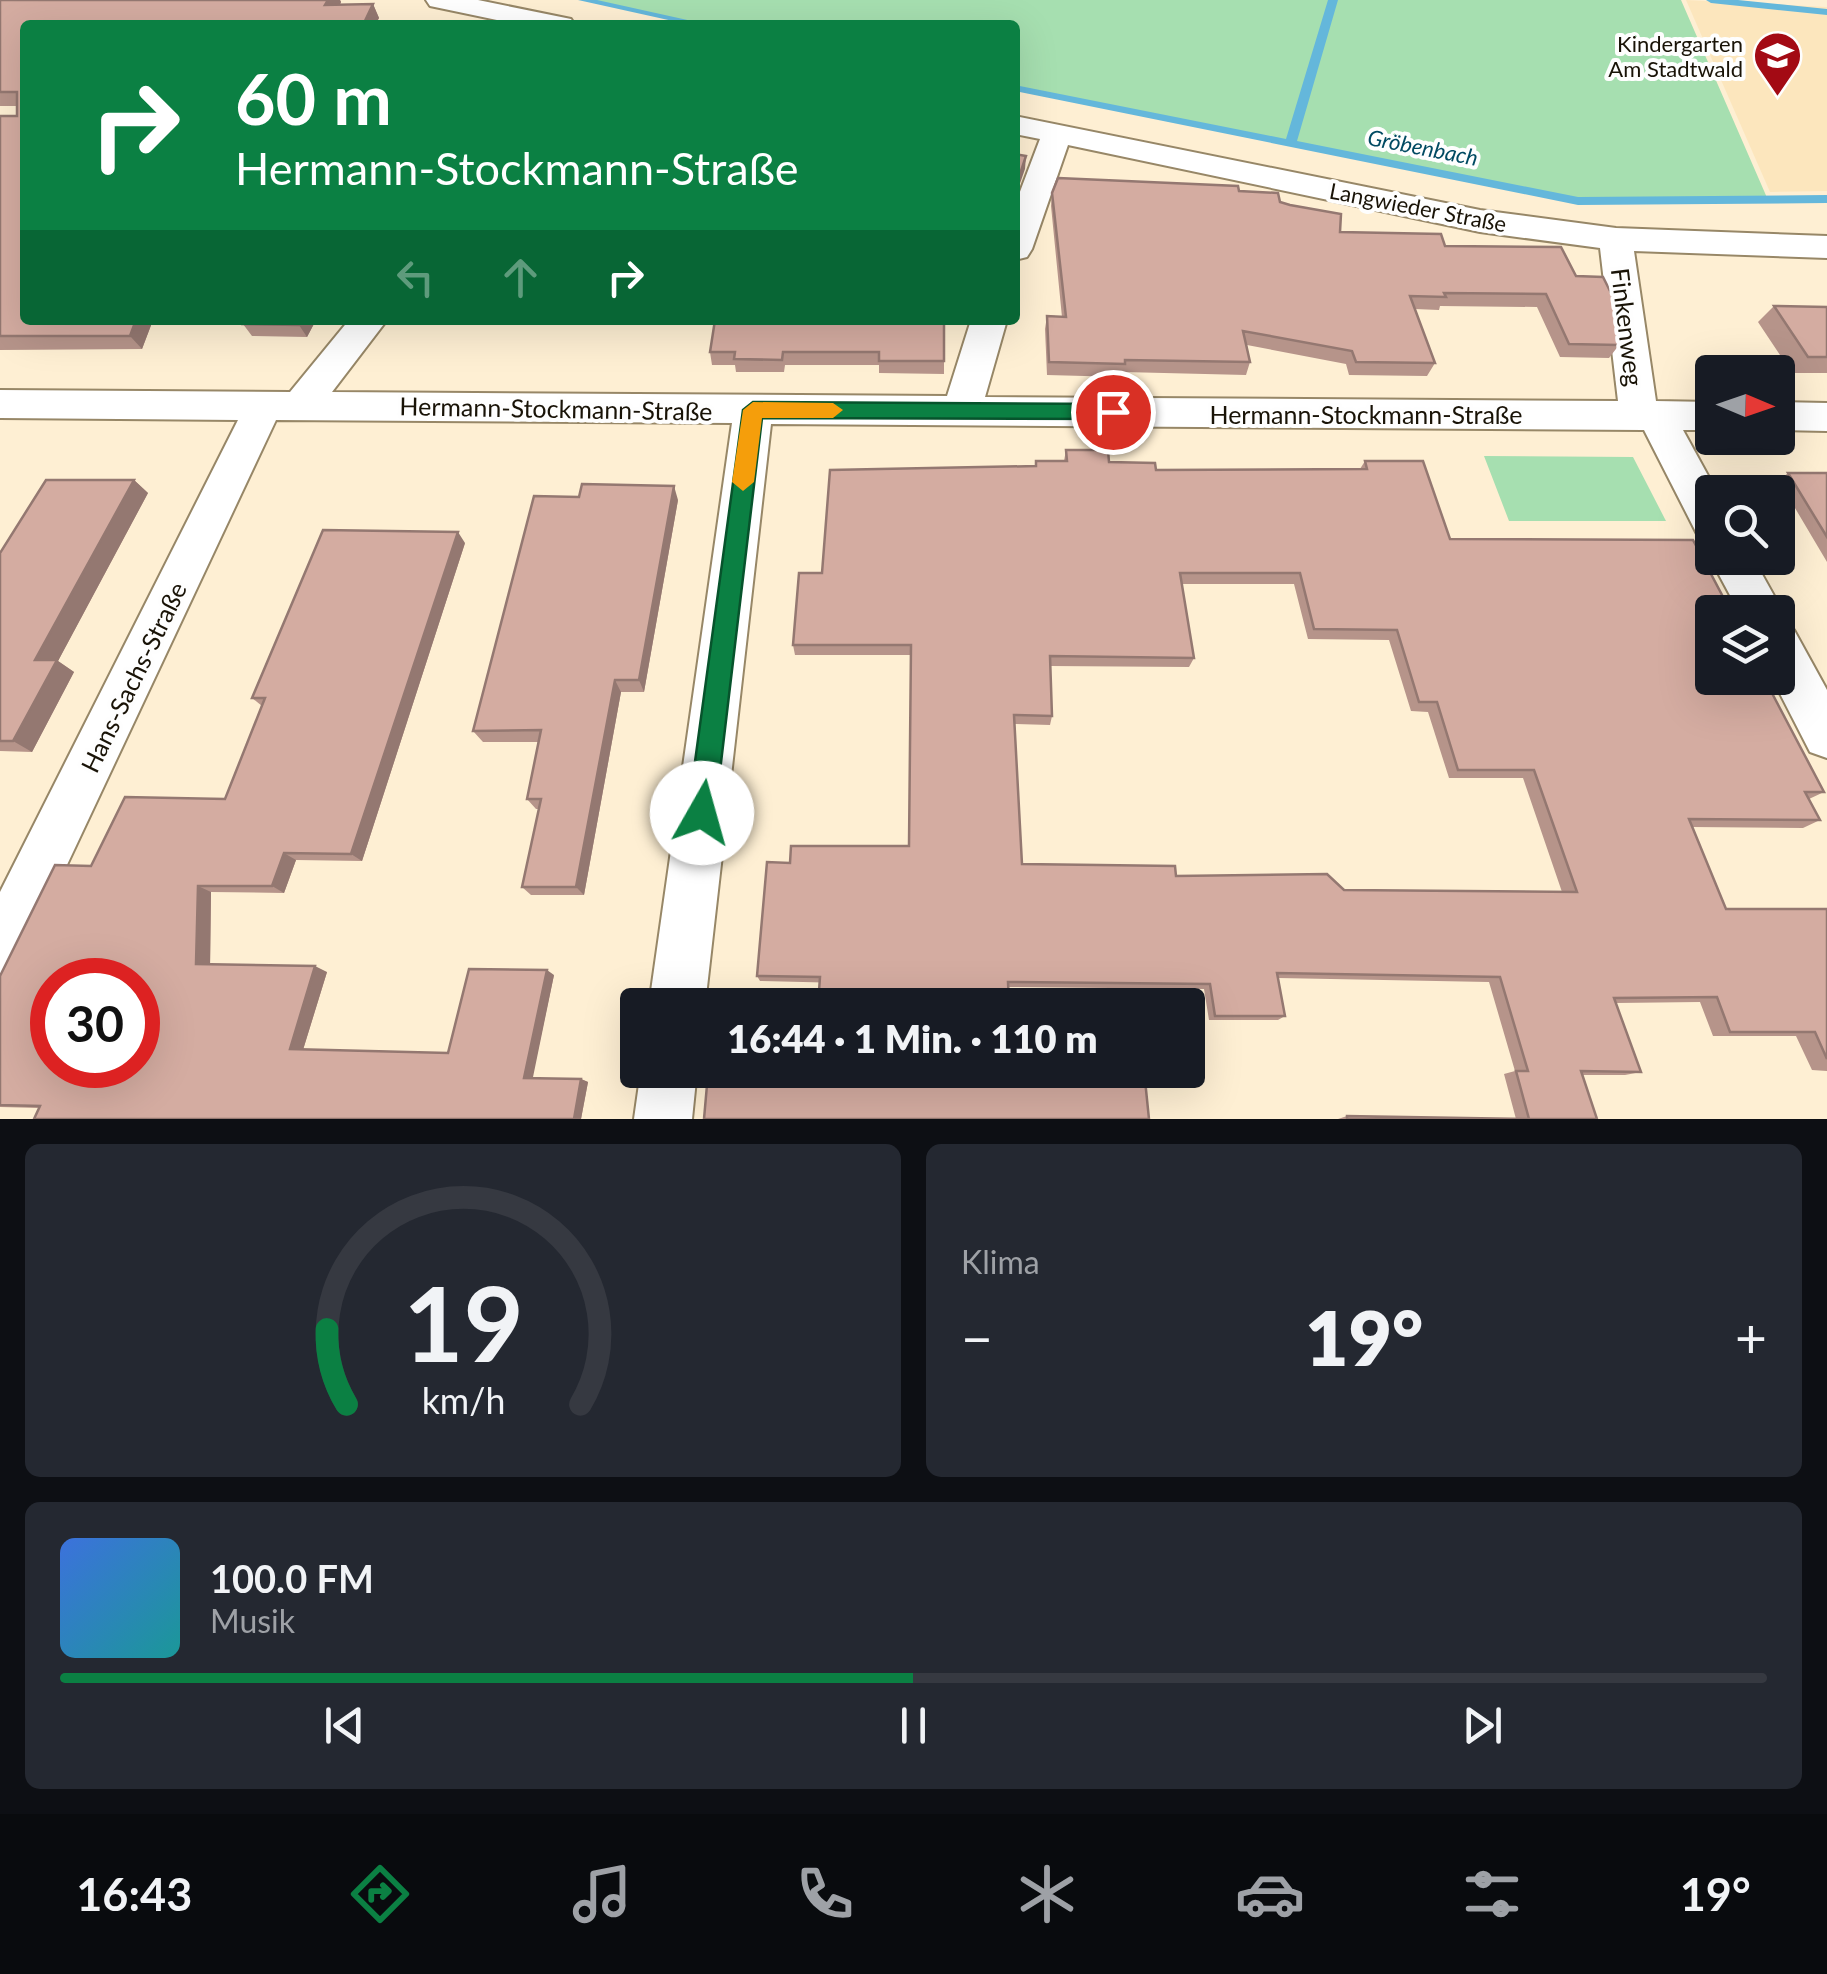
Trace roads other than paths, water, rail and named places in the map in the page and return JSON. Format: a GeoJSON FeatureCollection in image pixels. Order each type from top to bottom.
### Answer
{"type":"FeatureCollection","features":[{"type":"Feature","properties":{"kind":"street"},"geometry":{"type":"LineString","coordinates":[[440,0],[538,20]]}},
{"type":"Feature","properties":{"kind":"street","name":"Langwieder Straße"},"geometry":{"type":"LineString","coordinates":[[1020,126],[1480,222],[1616,239],[1827,247]]}},
{"type":"Feature","properties":{"kind":"street"},"geometry":{"type":"LineString","coordinates":[[1020,235],[1057,134]]}},
{"type":"Feature","properties":{"kind":"street","name":"Finkenweg"},"geometry":{"type":"LineString","coordinates":[[1616,239],[1647,415]]}},
{"type":"Feature","properties":{"kind":"street","name":"Hans-Sachs-Straße"},"geometry":{"type":"LineString","coordinates":[[0,948],[282,405],[364,325]]}},
{"type":"Feature","properties":{"kind":"street"},"geometry":{"type":"LineString","coordinates":[[962,410],[988,325]]}},
{"type":"Feature","properties":{"kind":"street","name":"Hermann-Stockmann-Straße"},"geometry":{"type":"LineString","coordinates":[[0,404],[1695,416]]}},
{"type":"Feature","properties":{"kind":"street"},"geometry":{"type":"LineString","coordinates":[[679,988],[753,410]]}},
{"type":"Feature","properties":{"kind":"street"},"geometry":{"type":"LineString","coordinates":[[1647,415],[1695,494]]}},
{"type":"Feature","properties":{"kind":"street"},"geometry":{"type":"LineString","coordinates":[[1795,416],[1827,416]]}},
{"type":"Feature","properties":{"kind":"street"},"geometry":{"type":"LineString","coordinates":[[1795,676],[1827,736]]}},
{"type":"Feature","properties":{"kind":"street"},"geometry":{"type":"LineString","coordinates":[[662,1119],[666,1088]]}},
{"type":"Feature","properties":{"kind":"waterway","name":"Gröbenbach"},"geometry":{"type":"LineString","coordinates":[[583,0],[681,20]]}},
{"type":"Feature","properties":{"kind":"waterway"},"geometry":{"type":"LineString","coordinates":[[1291,143],[1333,0]]}},
{"type":"Feature","properties":{"kind":"waterway"},"geometry":{"type":"LineString","coordinates":[[1711,0],[1827,12]]}},
{"type":"Feature","properties":{"kind":"waterway","name":"Gröbenbach"},"geometry":{"type":"LineString","coordinates":[[1020,89],[1291,143]]}},
{"type":"Feature","properties":{"kind":"waterway","name":"Gröbenbach"},"geometry":{"type":"LineString","coordinates":[[1291,143],[1578,201],[1827,199]]}},
{"type":"Feature","properties":{"kind":"place","name":"Kindergarten Am Stadtwald"},"geometry":{"type":"Point","coordinates":[1778,98]}}]}
